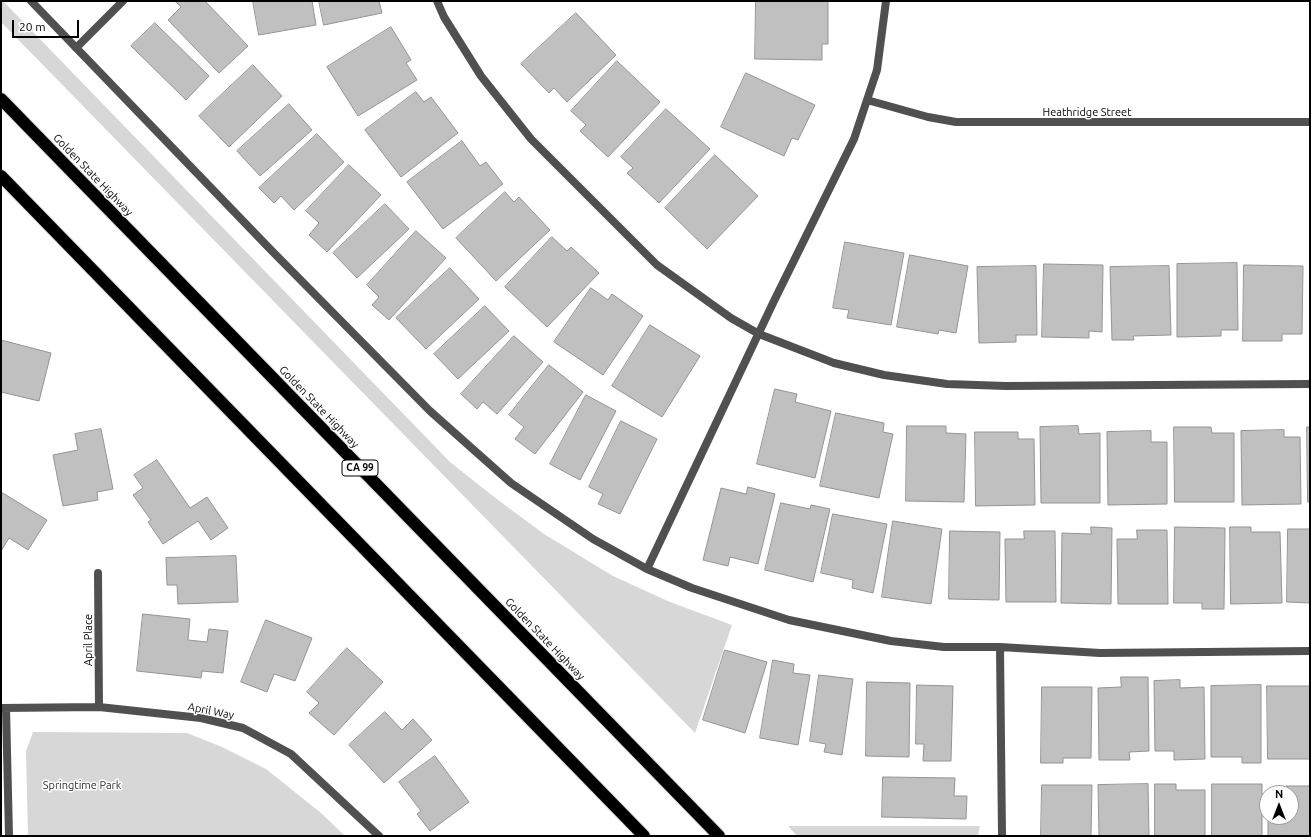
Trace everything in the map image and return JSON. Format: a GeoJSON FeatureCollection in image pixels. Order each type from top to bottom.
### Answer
{"type":"FeatureCollection","features":[{"type":"Feature","properties":{"kind":"highway","name":"Golden State Highway"},"geometry":{"type":"LineString","coordinates":[[1,99],[720,836]]}},
{"type":"Feature","properties":{"kind":"highway"},"geometry":{"type":"LineString","coordinates":[[1,176],[644,836]]}},
{"type":"Feature","properties":{"kind":"street"},"geometry":{"type":"LineString","coordinates":[[31,1],[430,411],[511,483],[593,539],[647,568],[692,588],[789,620],[838,632],[891,641],[944,647],[1100,653],[1310,651]]}},
{"type":"Feature","properties":{"kind":"street"},"geometry":{"type":"LineString","coordinates":[[76,48],[123,1]]}},
{"type":"Feature","properties":{"kind":"street"},"geometry":{"type":"LineString","coordinates":[[437,1],[444,17],[481,76],[530,139],[657,265],[731,318],[759,334],[834,363],[884,375],[947,384],[1006,386],[1310,384]]}},
{"type":"Feature","properties":{"kind":"street"},"geometry":{"type":"LineString","coordinates":[[647,568],[854,139],[877,70],[886,1]]}},
{"type":"Feature","properties":{"kind":"street","name":"Heathridge Street"},"geometry":{"type":"LineString","coordinates":[[867,100],[928,117],[956,122],[1310,122]]}},
{"type":"Feature","properties":{"kind":"street","name":"April Place"},"geometry":{"type":"LineString","coordinates":[[98,573],[99,707]]}},
{"type":"Feature","properties":{"kind":"street"},"geometry":{"type":"LineString","coordinates":[[1000,648],[1002,836]]}},
{"type":"Feature","properties":{"kind":"street","name":"April Way"},"geometry":{"type":"LineString","coordinates":[[3,708],[99,707],[201,718],[243,728],[291,754],[379,836]]}},
{"type":"Feature","properties":{"kind":"street"},"geometry":{"type":"LineString","coordinates":[[3,708],[9,836]]}},
{"type":"Feature","properties":{"kind":"green space"},"geometry":{"type":"Polygon","coordinates":[[[1,1],[3,1],[450,462],[544,534],[613,576],[670,602],[732,625],[695,733],[1,22],[1,1]]]}},
{"type":"Feature","properties":{"kind":"green space","name":"Springtime Park"},"geometry":{"type":"Polygon","coordinates":[[[33,732],[187,733],[222,747],[266,769],[321,813],[345,836],[28,836],[26,751],[33,732]]]}},
{"type":"Feature","properties":{"kind":"green space"},"geometry":{"type":"Polygon","coordinates":[[[788,826],[980,826],[978,836],[797,836],[788,826]]]}},
{"type":"Feature","properties":{"kind":"building"},"geometry":{"type":"Polygon","coordinates":[[[175,1],[205,1],[248,46],[219,73],[168,20],[181,7],[175,1]]]}},
{"type":"Feature","properties":{"kind":"building"},"geometry":{"type":"Polygon","coordinates":[[[253,1],[312,1],[316,25],[259,35],[253,1]]]}},
{"type":"Feature","properties":{"kind":"building"},"geometry":{"type":"Polygon","coordinates":[[[319,1],[379,1],[382,13],[324,25],[319,1]]]}},
{"type":"Feature","properties":{"kind":"building"},"geometry":{"type":"Polygon","coordinates":[[[756,1],[828,1],[828,44],[822,44],[822,60],[755,59],[756,1]]]}},
{"type":"Feature","properties":{"kind":"building"},"geometry":{"type":"Polygon","coordinates":[[[576,13],[616,55],[567,102],[554,88],[549,93],[521,64],[576,13]]]}},
{"type":"Feature","properties":{"kind":"building"},"geometry":{"type":"Polygon","coordinates":[[[155,23],[209,76],[186,100],[131,46],[155,23]]]}},
{"type":"Feature","properties":{"kind":"building"},"geometry":{"type":"Polygon","coordinates":[[[391,27],[411,60],[406,63],[417,80],[358,116],[327,67],[391,27]]]}},
{"type":"Feature","properties":{"kind":"building"},"geometry":{"type":"Polygon","coordinates":[[[617,61],[660,102],[608,157],[580,131],[586,125],[571,111],[617,61]]]}},
{"type":"Feature","properties":{"kind":"building"},"geometry":{"type":"Polygon","coordinates":[[[253,65],[282,96],[229,147],[199,116],[253,65]]]}},
{"type":"Feature","properties":{"kind":"building"},"geometry":{"type":"Polygon","coordinates":[[[746,73],[815,105],[798,140],[792,138],[784,156],[721,127],[746,73]]]}},
{"type":"Feature","properties":{"kind":"building"},"geometry":{"type":"Polygon","coordinates":[[[416,92],[424,102],[431,97],[458,133],[401,177],[365,130],[416,92]]]}},
{"type":"Feature","properties":{"kind":"building"},"geometry":{"type":"Polygon","coordinates":[[[289,104],[312,130],[260,176],[237,151],[289,104]]]}},
{"type":"Feature","properties":{"kind":"building"},"geometry":{"type":"Polygon","coordinates":[[[666,109],[710,149],[659,203],[627,173],[633,168],[621,157],[666,109]]]}},
{"type":"Feature","properties":{"kind":"building"},"geometry":{"type":"Polygon","coordinates":[[[317,134],[344,162],[294,210],[281,196],[274,203],[259,188],[317,134]]]}},
{"type":"Feature","properties":{"kind":"building"},"geometry":{"type":"Polygon","coordinates":[[[462,141],[480,166],[486,162],[503,184],[443,229],[407,182],[462,141]]]}},
{"type":"Feature","properties":{"kind":"building"},"geometry":{"type":"Polygon","coordinates":[[[715,155],[758,196],[707,249],[665,208],[715,155]]]}},
{"type":"Feature","properties":{"kind":"building"},"geometry":{"type":"Polygon","coordinates":[[[349,165],[381,195],[327,252],[309,235],[319,223],[306,211],[349,165]]]}},
{"type":"Feature","properties":{"kind":"building"},"geometry":{"type":"Polygon","coordinates":[[[505,192],[514,202],[519,197],[550,230],[496,281],[456,238],[505,192]]]}},
{"type":"Feature","properties":{"kind":"building"},"geometry":{"type":"Polygon","coordinates":[[[385,204],[409,229],[357,278],[333,253],[385,204]]]}},
{"type":"Feature","properties":{"kind":"building"},"geometry":{"type":"Polygon","coordinates":[[[416,231],[446,258],[389,320],[372,305],[379,297],[367,285],[416,231]]]}},
{"type":"Feature","properties":{"kind":"building"},"geometry":{"type":"Polygon","coordinates":[[[552,237],[567,251],[571,247],[599,273],[547,327],[505,287],[552,237]]]}},
{"type":"Feature","properties":{"kind":"building"},"geometry":{"type":"Polygon","coordinates":[[[845,242],[904,253],[891,325],[847,318],[849,310],[833,308],[845,242]]]}},
{"type":"Feature","properties":{"kind":"building"},"geometry":{"type":"Polygon","coordinates":[[[910,255],[968,266],[956,333],[939,330],[938,334],[897,327],[910,255]]]}},
{"type":"Feature","properties":{"kind":"building"},"geometry":{"type":"Polygon","coordinates":[[[1237,263],[1238,330],[1221,330],[1221,336],[1177,337],[1177,264],[1237,263]]]}},
{"type":"Feature","properties":{"kind":"building"},"geometry":{"type":"Polygon","coordinates":[[[1044,264],[1103,265],[1102,332],[1089,331],[1089,338],[1042,337],[1044,264]]]}},
{"type":"Feature","properties":{"kind":"building"},"geometry":{"type":"Polygon","coordinates":[[[1244,265],[1303,266],[1302,334],[1282,334],[1282,341],[1243,341],[1244,265]]]}},
{"type":"Feature","properties":{"kind":"building"},"geometry":{"type":"Polygon","coordinates":[[[1036,266],[1037,335],[1016,335],[1016,342],[979,343],[977,267],[1036,266]]]}},
{"type":"Feature","properties":{"kind":"building"},"geometry":{"type":"Polygon","coordinates":[[[1169,266],[1171,335],[1133,336],[1134,340],[1112,340],[1110,267],[1169,266]]]}},
{"type":"Feature","properties":{"kind":"building"},"geometry":{"type":"Polygon","coordinates":[[[450,268],[479,299],[426,349],[396,318],[450,268]]]}},
{"type":"Feature","properties":{"kind":"building"},"geometry":{"type":"Polygon","coordinates":[[[591,288],[608,300],[612,294],[643,316],[603,375],[554,342],[591,288]]]}},
{"type":"Feature","properties":{"kind":"building"},"geometry":{"type":"Polygon","coordinates":[[[485,306],[509,331],[458,379],[434,354],[485,306]]]}},
{"type":"Feature","properties":{"kind":"building"},"geometry":{"type":"Polygon","coordinates":[[[650,325],[700,356],[662,417],[612,386],[650,325]]]}},
{"type":"Feature","properties":{"kind":"building"},"geometry":{"type":"Polygon","coordinates":[[[514,336],[543,362],[497,414],[483,402],[477,409],[461,394],[514,336]]]}},
{"type":"Feature","properties":{"kind":"building"},"geometry":{"type":"Polygon","coordinates":[[[1,340],[51,353],[39,401],[1,392],[1,340]]]}},
{"type":"Feature","properties":{"kind":"building"},"geometry":{"type":"Polygon","coordinates":[[[549,365],[583,392],[535,454],[515,439],[524,427],[509,415],[549,365]]]}},
{"type":"Feature","properties":{"kind":"building"},"geometry":{"type":"Polygon","coordinates":[[[775,389],[797,394],[795,402],[831,411],[815,478],[757,464],[775,389]]]}},
{"type":"Feature","properties":{"kind":"building"},"geometry":{"type":"Polygon","coordinates":[[[586,395],[616,411],[580,480],[550,464],[586,395]]]}},
{"type":"Feature","properties":{"kind":"building"},"geometry":{"type":"Polygon","coordinates":[[[836,413],[884,423],[883,432],[893,434],[879,498],[820,486],[836,413]]]}},
{"type":"Feature","properties":{"kind":"building"},"geometry":{"type":"Polygon","coordinates":[[[621,421],[657,439],[620,514],[598,504],[603,494],[589,487],[621,421]]]}},
{"type":"Feature","properties":{"kind":"building"},"geometry":{"type":"Polygon","coordinates":[[[907,426],[946,426],[946,433],[966,434],[964,502],[906,501],[907,426]]]}},
{"type":"Feature","properties":{"kind":"building"},"geometry":{"type":"Polygon","coordinates":[[[1078,426],[1079,434],[1100,433],[1100,503],[1041,503],[1040,427],[1078,426]]]}},
{"type":"Feature","properties":{"kind":"building"},"geometry":{"type":"Polygon","coordinates":[[[1174,427],[1211,427],[1212,433],[1234,433],[1234,502],[1175,502],[1174,427]]]}},
{"type":"Feature","properties":{"kind":"building"},"geometry":{"type":"Polygon","coordinates":[[[1307,427],[1310,427],[1310,502],[1308,502],[1307,427]]]}},
{"type":"Feature","properties":{"kind":"building"},"geometry":{"type":"Polygon","coordinates":[[[101,429],[113,489],[97,492],[98,500],[63,506],[53,455],[78,450],[75,434],[101,429]]]}},
{"type":"Feature","properties":{"kind":"building"},"geometry":{"type":"Polygon","coordinates":[[[1284,430],[1284,437],[1300,437],[1301,504],[1242,505],[1241,431],[1284,430]]]}},
{"type":"Feature","properties":{"kind":"building"},"geometry":{"type":"Polygon","coordinates":[[[1151,431],[1151,442],[1167,442],[1167,504],[1108,505],[1107,432],[1151,431]]]}},
{"type":"Feature","properties":{"kind":"building"},"geometry":{"type":"Polygon","coordinates":[[[975,432],[1018,432],[1018,439],[1034,439],[1035,505],[976,506],[975,432]]]}},
{"type":"Feature","properties":{"kind":"building"},"geometry":{"type":"Polygon","coordinates":[[[157,460],[190,508],[207,497],[228,528],[211,540],[198,521],[163,544],[148,522],[151,520],[133,495],[143,488],[134,475],[157,460]]]}},
{"type":"Feature","properties":{"kind":"building"},"geometry":{"type":"Polygon","coordinates":[[[748,487],[775,494],[758,564],[730,557],[728,566],[703,560],[721,488],[746,494],[748,487]]]}},
{"type":"Feature","properties":{"kind":"building"},"geometry":{"type":"Polygon","coordinates":[[[1,492],[47,520],[28,550],[9,538],[1,551],[1,492]]]}},
{"type":"Feature","properties":{"kind":"building"},"geometry":{"type":"Polygon","coordinates":[[[781,503],[810,509],[811,505],[830,509],[813,582],[765,570],[781,503]]]}},
{"type":"Feature","properties":{"kind":"building"},"geometry":{"type":"Polygon","coordinates":[[[833,514],[887,524],[873,593],[852,588],[853,580],[821,573],[833,514]]]}},
{"type":"Feature","properties":{"kind":"building"},"geometry":{"type":"Polygon","coordinates":[[[893,521],[942,529],[931,604],[882,597],[893,521]]]}},
{"type":"Feature","properties":{"kind":"building"},"geometry":{"type":"Polygon","coordinates":[[[1091,527],[1112,528],[1111,604],[1061,603],[1062,533],[1091,534],[1091,527]]]}},
{"type":"Feature","properties":{"kind":"building"},"geometry":{"type":"Polygon","coordinates":[[[1175,527],[1225,528],[1224,609],[1202,609],[1202,603],[1174,603],[1175,527]]]}},
{"type":"Feature","properties":{"kind":"building"},"geometry":{"type":"Polygon","coordinates":[[[1230,527],[1251,527],[1251,532],[1280,532],[1282,603],[1231,604],[1230,527]]]}},
{"type":"Feature","properties":{"kind":"building"},"geometry":{"type":"Polygon","coordinates":[[[1288,529],[1310,529],[1310,603],[1287,602],[1288,529]]]}},
{"type":"Feature","properties":{"kind":"building"},"geometry":{"type":"Polygon","coordinates":[[[1137,530],[1167,530],[1168,604],[1118,604],[1117,539],[1137,539],[1137,530]]]}},
{"type":"Feature","properties":{"kind":"building"},"geometry":{"type":"Polygon","coordinates":[[[950,531],[1000,532],[999,600],[949,599],[950,531]]]}},
{"type":"Feature","properties":{"kind":"building"},"geometry":{"type":"Polygon","coordinates":[[[1024,531],[1055,531],[1056,602],[1006,602],[1005,539],[1024,539],[1024,531]]]}},
{"type":"Feature","properties":{"kind":"building"},"geometry":{"type":"Polygon","coordinates":[[[236,556],[238,602],[178,604],[177,585],[167,585],[166,558],[236,556]]]}},
{"type":"Feature","properties":{"kind":"building"},"geometry":{"type":"Polygon","coordinates":[[[143,614],[190,619],[188,640],[207,642],[209,629],[228,631],[223,673],[202,671],[201,678],[137,671],[143,614]]]}},
{"type":"Feature","properties":{"kind":"building"},"geometry":{"type":"Polygon","coordinates":[[[266,620],[312,638],[295,681],[274,674],[267,692],[241,682],[266,620]]]}},
{"type":"Feature","properties":{"kind":"building"},"geometry":{"type":"Polygon","coordinates":[[[347,648],[383,682],[334,735],[309,713],[319,703],[307,692],[347,648]]]}},
{"type":"Feature","properties":{"kind":"building"},"geometry":{"type":"Polygon","coordinates":[[[725,650],[767,662],[745,733],[703,720],[725,650]]]}},
{"type":"Feature","properties":{"kind":"building"},"geometry":{"type":"Polygon","coordinates":[[[773,660],[794,664],[793,673],[810,675],[798,745],[760,738],[773,660]]]}},
{"type":"Feature","properties":{"kind":"building"},"geometry":{"type":"Polygon","coordinates":[[[819,675],[853,679],[842,755],[824,752],[826,744],[810,741],[819,675]]]}},
{"type":"Feature","properties":{"kind":"building"},"geometry":{"type":"Polygon","coordinates":[[[1121,677],[1148,677],[1149,751],[1129,752],[1130,760],[1099,760],[1098,688],[1121,687],[1121,677]]]}},
{"type":"Feature","properties":{"kind":"building"},"geometry":{"type":"Polygon","coordinates":[[[1180,680],[1180,688],[1204,687],[1205,759],[1174,760],[1174,751],[1155,751],[1154,681],[1180,680]]]}},
{"type":"Feature","properties":{"kind":"building"},"geometry":{"type":"Polygon","coordinates":[[[867,682],[910,683],[909,757],[866,756],[867,682]]]}},
{"type":"Feature","properties":{"kind":"building"},"geometry":{"type":"Polygon","coordinates":[[[917,685],[953,686],[951,761],[923,761],[924,744],[916,744],[917,685]]]}},
{"type":"Feature","properties":{"kind":"building"},"geometry":{"type":"Polygon","coordinates":[[[1261,685],[1261,763],[1242,763],[1242,757],[1211,757],[1211,686],[1261,685]]]}},
{"type":"Feature","properties":{"kind":"building"},"geometry":{"type":"Polygon","coordinates":[[[1267,686],[1310,686],[1310,759],[1268,759],[1267,686]]]}},
{"type":"Feature","properties":{"kind":"building"},"geometry":{"type":"Polygon","coordinates":[[[1042,687],[1092,687],[1091,758],[1063,758],[1063,763],[1041,763],[1042,687]]]}},
{"type":"Feature","properties":{"kind":"building"},"geometry":{"type":"Polygon","coordinates":[[[385,712],[402,730],[413,719],[432,740],[384,783],[349,745],[385,712]]]}},
{"type":"Feature","properties":{"kind":"building"},"geometry":{"type":"Polygon","coordinates":[[[435,756],[469,802],[430,831],[417,814],[421,811],[399,782],[435,756]]]}},
{"type":"Feature","properties":{"kind":"building"},"geometry":{"type":"Polygon","coordinates":[[[883,777],[955,778],[954,796],[967,796],[966,819],[882,817],[883,777]]]}},
{"type":"Feature","properties":{"kind":"building"},"geometry":{"type":"Polygon","coordinates":[[[1148,784],[1149,836],[1099,836],[1098,785],[1148,784]]]}},
{"type":"Feature","properties":{"kind":"building"},"geometry":{"type":"Polygon","coordinates":[[[1155,784],[1176,784],[1176,790],[1205,790],[1205,836],[1155,836],[1155,784]]]}},
{"type":"Feature","properties":{"kind":"building"},"geometry":{"type":"Polygon","coordinates":[[[1212,784],[1262,784],[1259,785],[1259,825],[1262,825],[1262,836],[1212,836],[1212,784]]]}},
{"type":"Feature","properties":{"kind":"building"},"geometry":{"type":"Polygon","coordinates":[[[1042,785],[1092,785],[1091,836],[1041,836],[1042,785]]]}},
{"type":"Feature","properties":{"kind":"building"},"geometry":{"type":"Polygon","coordinates":[[[1299,786],[1310,786],[1310,836],[1268,836],[1268,825],[1299,825],[1299,786]]]}}]}
